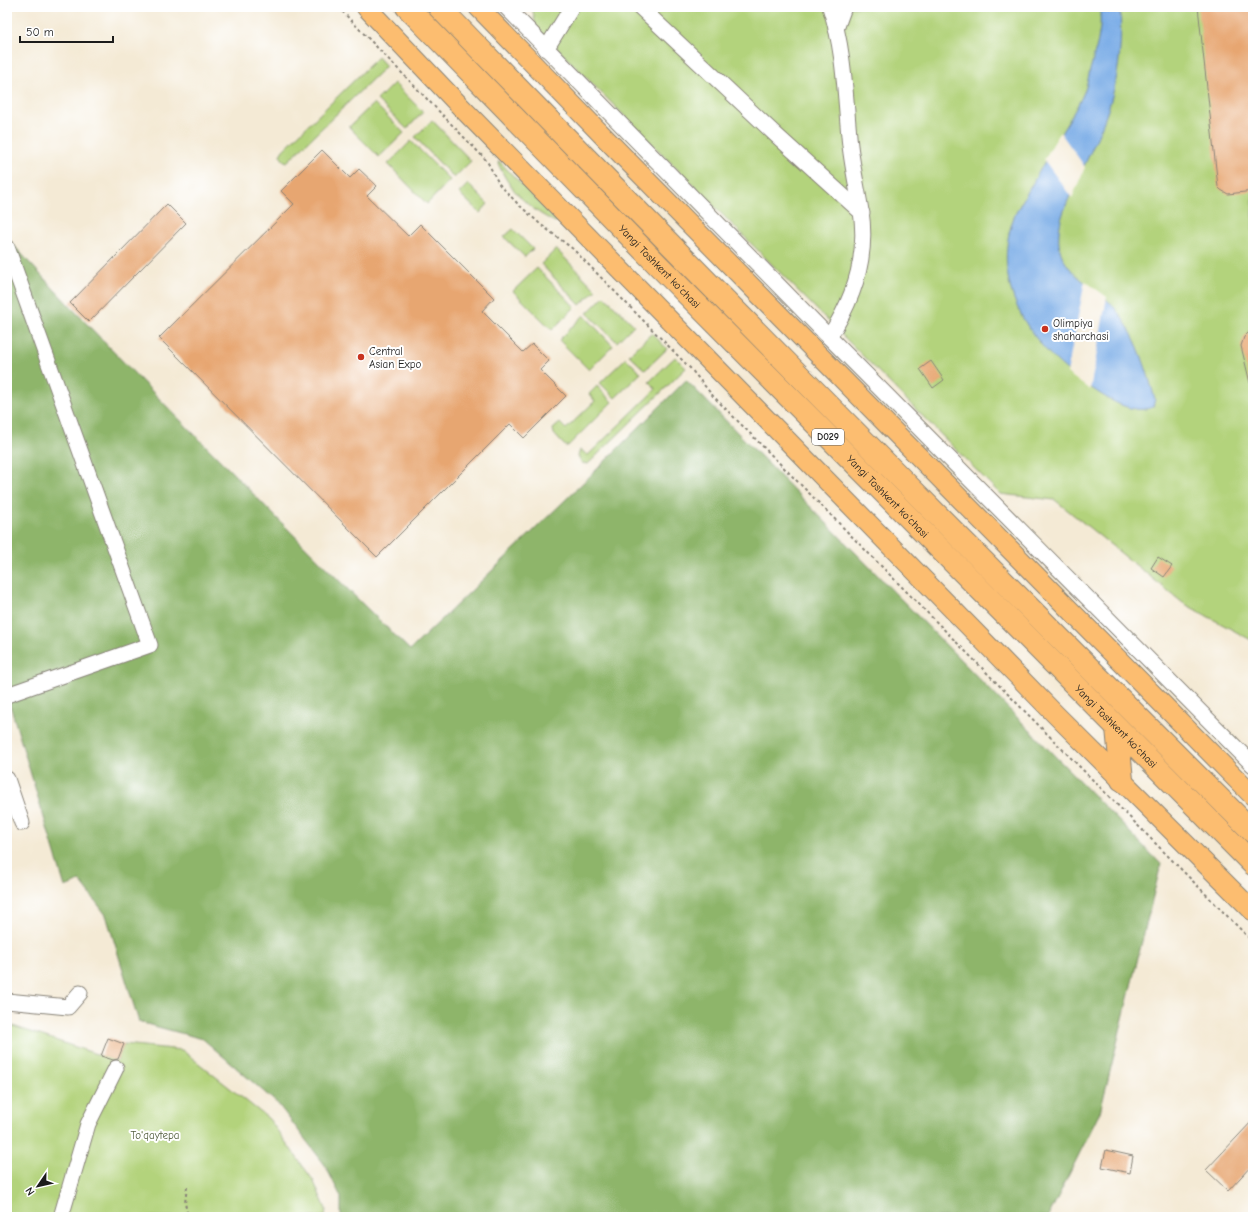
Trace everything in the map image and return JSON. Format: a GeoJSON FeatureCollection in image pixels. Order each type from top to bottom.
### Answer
{"type":"FeatureCollection","features":[{"type":"Feature","properties":{"kind":"highway","name":"Yangi Toshkent ko‘chasi"},"geometry":{"type":"LineString","coordinates":[[407,7],[665,272],[1253,864]]}},
{"type":"Feature","properties":{"kind":"highway","name":"Yangi Toshkent ko‘chasi"},"geometry":{"type":"LineString","coordinates":[[439,7],[694,268],[1253,832]]}},
{"type":"Feature","properties":{"kind":"highway"},"geometry":{"type":"LineString","coordinates":[[1117,728],[1122,780]]}},
{"type":"Feature","properties":{"kind":"main road"},"geometry":{"type":"LineString","coordinates":[[366,7],[461,107],[1122,780],[1253,911]]}},
{"type":"Feature","properties":{"kind":"main road"},"geometry":{"type":"LineString","coordinates":[[478,7],[1253,796]]}},
{"type":"Feature","properties":{"kind":"lane"},"geometry":{"type":"LineString","coordinates":[[506,7],[829,337],[1253,765]]}},
{"type":"Feature","properties":{"kind":"lane"},"geometry":{"type":"LineString","coordinates":[[546,49],[572,7]]}},
{"type":"Feature","properties":{"kind":"lane"},"geometry":{"type":"LineString","coordinates":[[640,7],[776,135],[862,213]]}},
{"type":"Feature","properties":{"kind":"lane"},"geometry":{"type":"LineString","coordinates":[[829,337],[841,319],[849,301],[859,271],[862,244],[862,213],[849,140],[842,64],[836,29],[830,7]]}},
{"type":"Feature","properties":{"kind":"lane"},"geometry":{"type":"LineString","coordinates":[[836,29],[844,7]]}},
{"type":"Feature","properties":{"kind":"lane"},"geometry":{"type":"LineString","coordinates":[[7,248],[150,645],[7,695]]}},
{"type":"Feature","properties":{"kind":"lane"},"geometry":{"type":"LineString","coordinates":[[7,780],[22,823]]}},
{"type":"Feature","properties":{"kind":"lane"},"geometry":{"type":"LineString","coordinates":[[7,1001],[68,1007],[80,993]]}},
{"type":"Feature","properties":{"kind":"lane"},"geometry":{"type":"LineString","coordinates":[[61,1217],[88,1124],[116,1068]]}},
{"type":"Feature","properties":{"kind":"path"},"geometry":{"type":"LineString","coordinates":[[338,7],[486,161],[499,184],[517,203],[540,224],[573,249],[690,368],[719,402],[1253,942]]}},
{"type":"Feature","properties":{"kind":"path"},"geometry":{"type":"LineString","coordinates":[[187,1187],[185,1203],[188,1217]]}},
{"type":"Feature","properties":{"kind":"green space","name":"Olimpiya shaharchasi"},"geometry":{"type":"Polygon","coordinates":[[[532,7],[1253,7],[1253,641],[1183,603],[1055,500],[1000,494],[536,27],[532,7]]]}},
{"type":"Feature","properties":{"kind":"green space"},"geometry":{"type":"Polygon","coordinates":[[[378,57],[386,66],[287,162],[283,160],[280,155],[283,150],[378,57]]]}},
{"type":"Feature","properties":{"kind":"green space"},"geometry":{"type":"Polygon","coordinates":[[[394,83],[423,112],[407,129],[377,100],[394,83]]]}},
{"type":"Feature","properties":{"kind":"green space"},"geometry":{"type":"Polygon","coordinates":[[[374,103],[404,133],[379,157],[349,127],[374,103]]]}},
{"type":"Feature","properties":{"kind":"green space"},"geometry":{"type":"Polygon","coordinates":[[[432,120],[471,161],[454,178],[415,137],[432,120]]]}},
{"type":"Feature","properties":{"kind":"green space"},"geometry":{"type":"Polygon","coordinates":[[[411,141],[450,180],[427,204],[388,164],[411,141]]]}},
{"type":"Feature","properties":{"kind":"green space"},"geometry":{"type":"Polygon","coordinates":[[[499,161],[557,221],[555,222],[546,217],[528,205],[521,198],[508,182],[498,163],[499,161]]]}},
{"type":"Feature","properties":{"kind":"green space"},"geometry":{"type":"Polygon","coordinates":[[[468,184],[488,204],[480,213],[459,193],[468,184]]]}},
{"type":"Feature","properties":{"kind":"green space"},"geometry":{"type":"Polygon","coordinates":[[[513,229],[533,249],[525,257],[504,237],[513,229]]]}},
{"type":"Feature","properties":{"kind":"green space"},"geometry":{"type":"Polygon","coordinates":[[[7,238],[58,294],[137,376],[312,554],[410,650],[590,476],[686,380],[1161,864],[1100,1112],[1048,1217],[341,1217],[341,1197],[325,1165],[278,1104],[203,1039],[139,1022],[106,915],[80,881],[65,887],[7,695],[7,238]]]}},
{"type":"Feature","properties":{"kind":"green space"},"geometry":{"type":"Polygon","coordinates":[[[556,249],[596,290],[580,305],[541,264],[556,249]]]}},
{"type":"Feature","properties":{"kind":"green space"},"geometry":{"type":"Polygon","coordinates":[[[537,268],[575,307],[552,330],[513,291],[537,268]]]}},
{"type":"Feature","properties":{"kind":"green space"},"geometry":{"type":"Polygon","coordinates":[[[604,296],[634,325],[617,342],[587,313],[604,296]]]}},
{"type":"Feature","properties":{"kind":"green space"},"geometry":{"type":"Polygon","coordinates":[[[584,315],[613,346],[589,370],[559,340],[584,315]]]}},
{"type":"Feature","properties":{"kind":"green space"},"geometry":{"type":"Polygon","coordinates":[[[652,333],[667,349],[645,370],[629,355],[652,333]]]}},
{"type":"Feature","properties":{"kind":"green space"},"geometry":{"type":"Polygon","coordinates":[[[675,357],[686,368],[588,464],[582,463],[578,456],[580,450],[588,455],[656,389],[649,382],[675,357]]]}},
{"type":"Feature","properties":{"kind":"green space"},"geometry":{"type":"Polygon","coordinates":[[[626,358],[641,373],[615,398],[600,383],[626,358]]]}},
{"type":"Feature","properties":{"kind":"green space"},"geometry":{"type":"Polygon","coordinates":[[[597,386],[612,402],[568,446],[565,446],[554,434],[553,429],[560,423],[566,429],[595,401],[589,394],[597,386]]]}},
{"type":"Feature","properties":{"kind":"green space","name":"To'qaytepa"},"geometry":{"type":"Polygon","coordinates":[[[7,1024],[117,1061],[124,1044],[182,1050],[269,1119],[313,1180],[326,1209],[325,1217],[7,1217],[7,1024]]]}},
{"type":"Feature","properties":{"kind":"water"},"geometry":{"type":"Polygon","coordinates":[[[1100,7],[1120,7],[1121,30],[1118,66],[1114,89],[1104,120],[1061,219],[1059,244],[1061,253],[1070,269],[1111,304],[1128,327],[1146,367],[1155,399],[1153,407],[1144,409],[1126,407],[1107,398],[1083,382],[1046,350],[1031,331],[1019,310],[1011,288],[1007,265],[1008,242],[1014,217],[1085,90],[1098,38],[1100,7]]]}},
{"type":"Feature","properties":{"kind":"pier"},"geometry":{"type":"Polygon","coordinates":[[[1060,132],[1085,167],[1072,198],[1044,160],[1060,132]]]}},
{"type":"Feature","properties":{"kind":"pier"},"geometry":{"type":"Polygon","coordinates":[[[1085,281],[1107,297],[1090,390],[1067,373],[1085,281]]]}},
{"type":"Feature","properties":{"kind":"building"},"geometry":{"type":"Polygon","coordinates":[[[1198,7],[1253,7],[1253,191],[1228,194],[1218,187],[1198,7]]]}},
{"type":"Feature","properties":{"kind":"building","name":"Central Asian Expo"},"geometry":{"type":"Polygon","coordinates":[[[322,150],[350,178],[359,169],[377,186],[367,196],[408,236],[420,224],[494,298],[482,311],[523,352],[532,344],[549,361],[540,370],[566,396],[524,438],[510,424],[377,557],[159,338],[294,204],[281,191],[322,150]]]}},
{"type":"Feature","properties":{"kind":"building"},"geometry":{"type":"Polygon","coordinates":[[[167,204],[186,223],[89,322],[70,303],[167,204]]]}},
{"type":"Feature","properties":{"kind":"building"},"geometry":{"type":"Polygon","coordinates":[[[1253,328],[1253,383],[1250,383],[1241,346],[1244,337],[1253,328]]]}},
{"type":"Feature","properties":{"kind":"building"},"geometry":{"type":"Polygon","coordinates":[[[931,361],[944,380],[933,388],[920,369],[931,361]]]}},
{"type":"Feature","properties":{"kind":"building"},"geometry":{"type":"Polygon","coordinates":[[[1158,557],[1172,566],[1164,577],[1151,568],[1158,557]]]}},
{"type":"Feature","properties":{"kind":"building"},"geometry":{"type":"Polygon","coordinates":[[[108,1038],[124,1044],[118,1059],[113,1060],[101,1056],[108,1038]]]}},
{"type":"Feature","properties":{"kind":"building"},"geometry":{"type":"Polygon","coordinates":[[[1253,1120],[1253,1164],[1228,1191],[1206,1170],[1253,1120]]]}},
{"type":"Feature","properties":{"kind":"building"},"geometry":{"type":"Polygon","coordinates":[[[1106,1150],[1133,1156],[1130,1173],[1102,1167],[1106,1150]]]}},
{"type":"Feature","properties":{"kind":"place","name":"Olimpiya shaharchasi"},"geometry":{"type":"Point","coordinates":[1045,329]}},
{"type":"Feature","properties":{"kind":"place","name":"Central Asian Expo"},"geometry":{"type":"Point","coordinates":[361,357]}}]}
